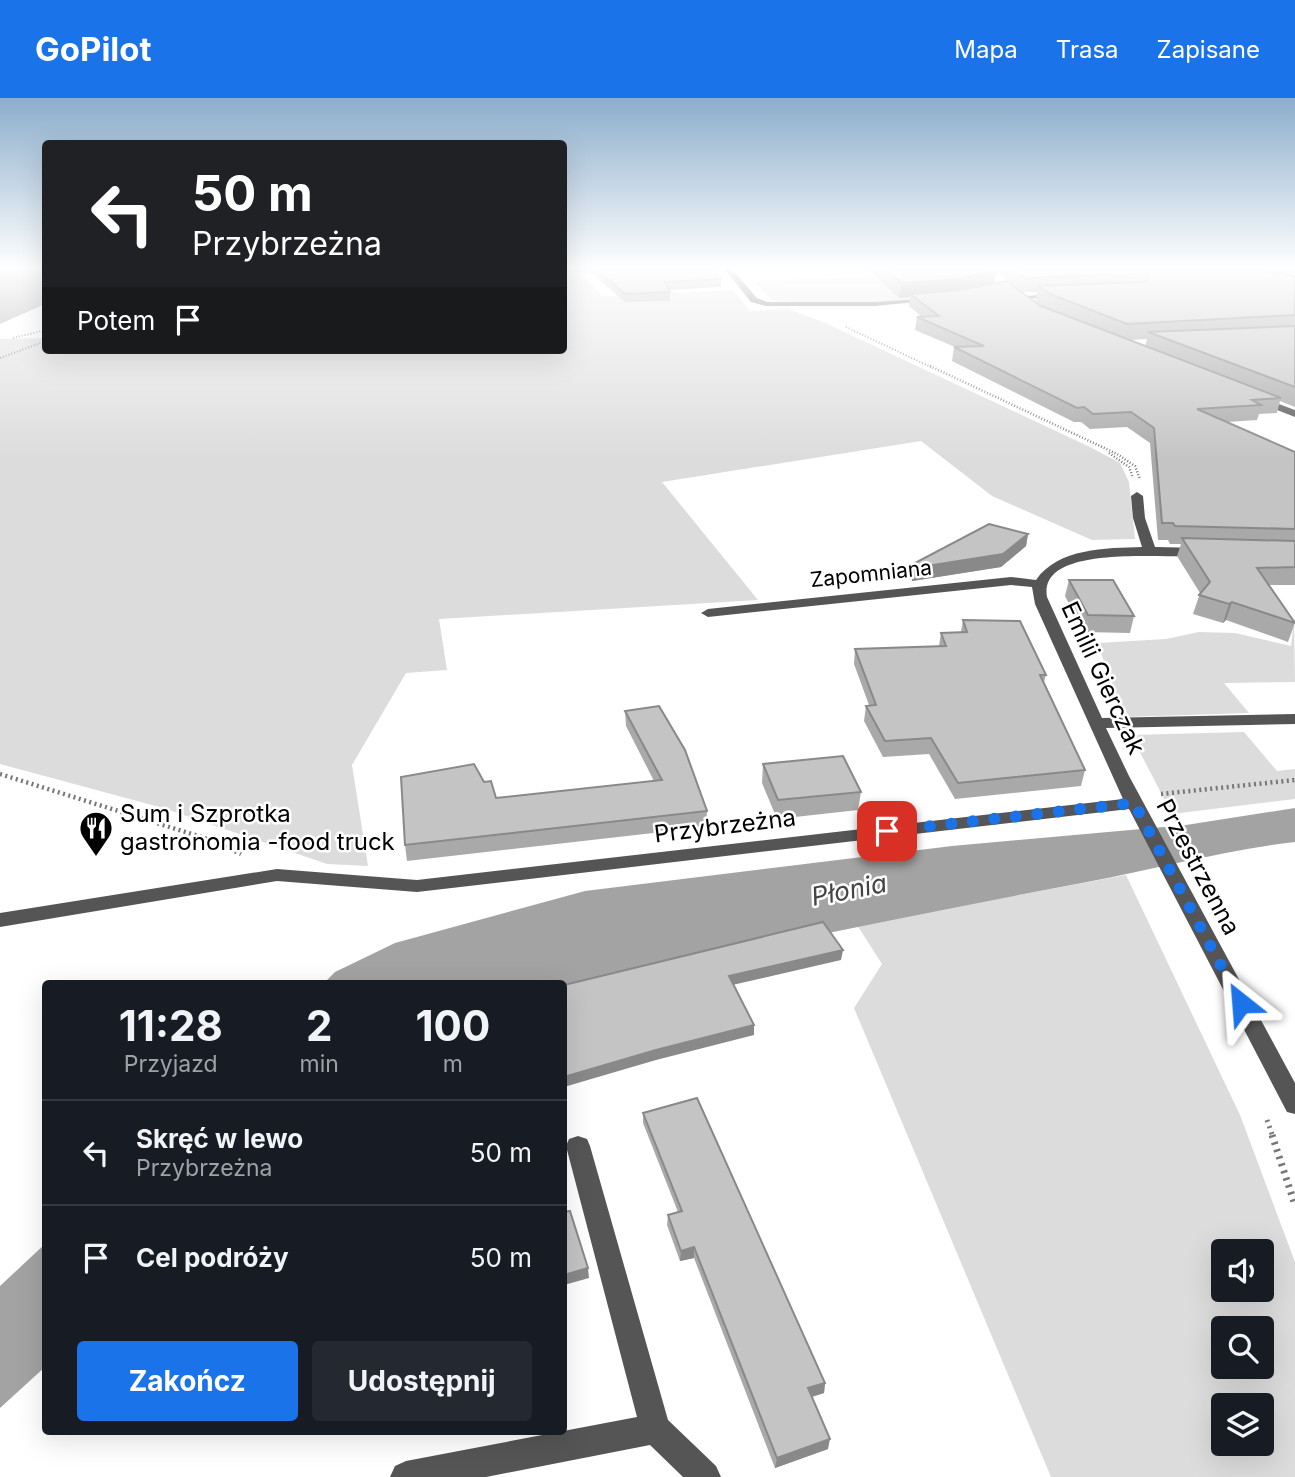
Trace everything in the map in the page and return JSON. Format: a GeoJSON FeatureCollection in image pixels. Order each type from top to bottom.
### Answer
{"type":"FeatureCollection","features":[{"type":"Feature","properties":{"kind":"street"},"geometry":{"type":"LineString","coordinates":[[1243,393],[1295,414]]}},
{"type":"Feature","properties":{"kind":"street"},"geometry":{"type":"LineString","coordinates":[[1137,496],[1139,518],[1150,552]]}},
{"type":"Feature","properties":{"kind":"street","name":"Emilii Gierczak"},"geometry":{"type":"LineString","coordinates":[[1134,803],[1041,604],[1039,583],[1048,571],[1066,561],[1102,554],[1223,552]]}},
{"type":"Feature","properties":{"kind":"street","name":"Zapomniana"},"geometry":{"type":"LineString","coordinates":[[708,613],[1011,581],[1039,583]]}},
{"type":"Feature","properties":{"kind":"street"},"geometry":{"type":"LineString","coordinates":[[1095,723],[1295,719]]}},
{"type":"Feature","properties":{"kind":"street","name":"Przestrzenna"},"geometry":{"type":"LineString","coordinates":[[1134,803],[1295,1105]]}},
{"type":"Feature","properties":{"kind":"street","name":"Przybrzeżna"},"geometry":{"type":"LineString","coordinates":[[0,920],[277,875],[417,886],[1134,803]]}},
{"type":"Feature","properties":{"kind":"street"},"geometry":{"type":"LineString","coordinates":[[578,1146],[655,1429],[705,1477]]}},
{"type":"Feature","properties":{"kind":"street"},"geometry":{"type":"LineString","coordinates":[[406,1477],[655,1429]]}},
{"type":"Feature","properties":{"kind":"path"},"geometry":{"type":"LineString","coordinates":[[850,330],[1116,457],[1131,469],[1137,496]]}},
{"type":"Feature","properties":{"kind":"path"},"geometry":{"type":"LineString","coordinates":[[855,330],[1122,456],[1138,471],[1141,488],[1137,496]]}},
{"type":"Feature","properties":{"kind":"path"},"geometry":{"type":"LineString","coordinates":[[13,338],[42,331]]}},
{"type":"Feature","properties":{"kind":"path"},"geometry":{"type":"LineString","coordinates":[[0,358],[42,342]]}},
{"type":"Feature","properties":{"kind":"path"},"geometry":{"type":"LineString","coordinates":[[0,774],[211,840],[258,862],[277,875]]}},
{"type":"Feature","properties":{"kind":"path"},"geometry":{"type":"LineString","coordinates":[[1156,794],[1295,780]]}},
{"type":"Feature","properties":{"kind":"shaded area"},"geometry":{"type":"Polygon","coordinates":[[[567,330],[841,330],[1120,463],[1129,482],[1135,539],[1092,540],[992,496],[921,441],[662,482],[758,600],[439,619],[447,670],[406,673],[352,765],[368,866],[327,864],[163,808],[0,764],[0,339],[42,338],[42,354],[567,354],[567,330]]]}},
{"type":"Feature","properties":{"kind":"shaded area"},"geometry":{"type":"Polygon","coordinates":[[[1294,621],[1295,682],[1224,683],[1249,713],[1125,717],[1097,643],[1166,639],[1199,632],[1235,633],[1291,646],[1294,621]]]}},
{"type":"Feature","properties":{"kind":"shaded area"},"geometry":{"type":"Polygon","coordinates":[[[1244,732],[1277,771],[1295,769],[1295,799],[1172,814],[1131,735],[1244,732]]]}},
{"type":"Feature","properties":{"kind":"shaded area"},"geometry":{"type":"Polygon","coordinates":[[[1126,875],[1240,1115],[1295,1262],[1295,1477],[1051,1477],[854,1008],[882,964],[857,925],[1126,875]]]}},
{"type":"Feature","properties":{"kind":"water","name":"Płonia"},"geometry":{"type":"Polygon","coordinates":[[[1295,808],[1295,842],[890,920],[567,988],[567,980],[327,980],[335,972],[395,943],[585,891],[952,846],[1186,825],[1295,808]]]}},
{"type":"Feature","properties":{"kind":"water"},"geometry":{"type":"Polygon","coordinates":[[[42,1247],[42,1370],[0,1408],[0,1286],[42,1247]]]}},
{"type":"Feature","properties":{"kind":"building"},"geometry":{"type":"Polygon","coordinates":[[[948,330],[1105,330],[1281,398],[1252,400],[1261,405],[1197,409],[1295,452],[1295,529],[1175,526],[1173,523],[1162,523],[1154,428],[1131,412],[1093,414],[1084,407],[1077,408],[954,347],[984,346],[948,330]]]}},
{"type":"Feature","properties":{"kind":"building"},"geometry":{"type":"Polygon","coordinates":[[[1295,330],[1295,387],[1148,332],[1295,330]]]}},
{"type":"Feature","properties":{"kind":"building"},"geometry":{"type":"Polygon","coordinates":[[[989,524],[1028,534],[1003,554],[914,568],[913,564],[989,524]]]}},
{"type":"Feature","properties":{"kind":"building"},"geometry":{"type":"Polygon","coordinates":[[[1182,538],[1295,541],[1295,567],[1257,568],[1295,623],[1232,602],[1229,604],[1199,595],[1210,582],[1182,538]]]}},
{"type":"Feature","properties":{"kind":"building"},"geometry":{"type":"Polygon","coordinates":[[[1069,580],[1113,580],[1134,616],[1088,615],[1069,580]]]}},
{"type":"Feature","properties":{"kind":"building"},"geometry":{"type":"Polygon","coordinates":[[[963,620],[1020,621],[1046,675],[1040,675],[1085,770],[958,783],[931,738],[885,741],[866,706],[876,705],[855,649],[946,646],[941,633],[967,632],[963,620]]]}},
{"type":"Feature","properties":{"kind":"building"},"geometry":{"type":"Polygon","coordinates":[[[659,706],[685,750],[707,811],[405,845],[401,777],[474,764],[484,782],[491,781],[496,798],[662,780],[625,711],[659,706]]]}},
{"type":"Feature","properties":{"kind":"building"},"geometry":{"type":"Polygon","coordinates":[[[843,756],[861,792],[778,800],[763,764],[843,756]]]}},
{"type":"Feature","properties":{"kind":"building"},"geometry":{"type":"Polygon","coordinates":[[[823,922],[843,950],[729,976],[754,1025],[567,1076],[567,984],[823,922]]]}},
{"type":"Feature","properties":{"kind":"building"},"geometry":{"type":"Polygon","coordinates":[[[697,1098],[825,1383],[808,1388],[830,1439],[777,1458],[694,1247],[681,1251],[668,1215],[682,1211],[643,1113],[697,1098]]]}},
{"type":"Feature","properties":{"kind":"building"},"geometry":{"type":"Polygon","coordinates":[[[570,1211],[588,1268],[567,1274],[567,1212],[570,1211]]]}},
{"type":"Feature","properties":{"kind":"place","name":"Sum i Szprotka gastronomia -food truck"},"geometry":{"type":"Point","coordinates":[96,858]}},
{"type":"Feature","properties":{"kind":"route"},"geometry":{"type":"LineString","coordinates":[[887,831],[1134,803],[1241,1003]]}}]}
